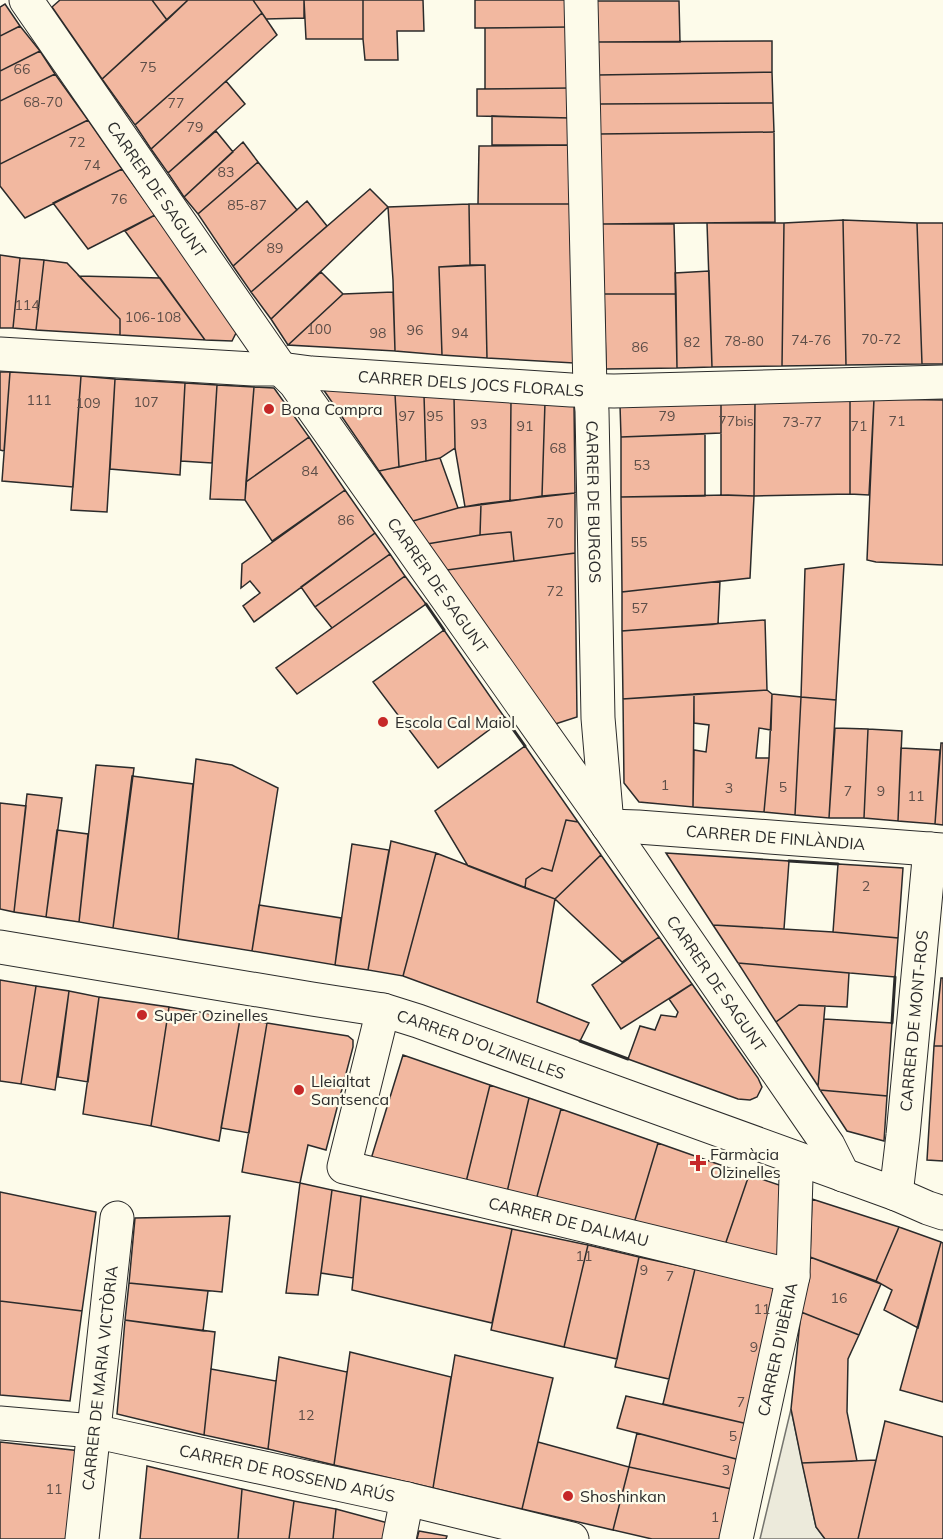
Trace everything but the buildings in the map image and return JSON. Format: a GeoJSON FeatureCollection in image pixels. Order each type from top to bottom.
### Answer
{"type":"FeatureCollection","features":[{"type":"Feature","properties":{"kind":"street","name":"CARRER DE SAGUNT"},"geometry":{"type":"LineString","coordinates":[[26,0],[281,369],[295,383],[608,826],[828,1145],[843,1175]]}},
{"type":"Feature","properties":{"kind":"street","name":"CARRER DE BURGOS"},"geometry":{"type":"LineString","coordinates":[[581,0],[598,718],[608,826]]}},
{"type":"Feature","properties":{"kind":"street","name":"CARRER DELS JOCS FLORALS"},"geometry":{"type":"LineString","coordinates":[[0,354],[281,369],[311,373],[614,391],[943,382]]}},
{"type":"Feature","properties":{"kind":"street","name":"CARRER DE FINLÀNDIA"},"geometry":{"type":"LineString","coordinates":[[608,826],[937,849]]}},
{"type":"Feature","properties":{"kind":"street","name":"CARRER DE MONT-ROS"},"geometry":{"type":"LineString","coordinates":[[896,1194],[937,849]]}},
{"type":"Feature","properties":{"kind":"street","name":"CARRER D'OLZINELLES"},"geometry":{"type":"LineString","coordinates":[[0,947],[383,1010],[938,1208]]}},
{"type":"Feature","properties":{"kind":"street","name":"CARRER DE DALMAU"},"geometry":{"type":"LineString","coordinates":[[383,1010],[344,1167],[793,1276]]}},
{"type":"Feature","properties":{"kind":"street","name":"CARRER D'IBÈRIA"},"geometry":{"type":"LineString","coordinates":[[736,1539],[793,1276],[796,1177],[794,1158]]}},
{"type":"Feature","properties":{"kind":"street","name":"CARRER DE MARIA VICTÒRIA"},"geometry":{"type":"LineString","coordinates":[[82,1539],[117,1218]]}},
{"type":"Feature","properties":{"kind":"street","name":"CARRER DE ROSSEND ARÚS"},"geometry":{"type":"LineString","coordinates":[[0,1423],[93,1431],[407,1499],[573,1539]]}},
{"type":"Feature","properties":{"kind":"street"},"geometry":{"type":"LineString","coordinates":[[399,1539],[407,1499]]}},
{"type":"Feature","properties":{"kind":"shaded area"},"geometry":{"type":"Polygon","coordinates":[[[791,1409],[816,1527],[825,1539],[760,1539],[791,1409]]]}},
{"type":"Feature","properties":{"kind":"wall"},"geometry":{"type":"LineString","coordinates":[[426,604],[444,630]]}},
{"type":"Feature","properties":{"kind":"wall"},"geometry":{"type":"LineString","coordinates":[[505,718],[525,746]]}},
{"type":"Feature","properties":{"kind":"wall"},"geometry":{"type":"LineString","coordinates":[[789,861],[838,864]]}},
{"type":"Feature","properties":{"kind":"wall"},"geometry":{"type":"LineString","coordinates":[[892,1023],[895,977]]}},
{"type":"Feature","properties":{"kind":"wall"},"geometry":{"type":"LineString","coordinates":[[580,1041],[628,1059]]}},
{"type":"Feature","properties":{"kind":"place","name":"Bona Compra"},"geometry":{"type":"Point","coordinates":[269,409]}},
{"type":"Feature","properties":{"kind":"place","name":"Escola Cal Maiol"},"geometry":{"type":"Point","coordinates":[383,722]}},
{"type":"Feature","properties":{"kind":"place","name":"Super Ozinelles"},"geometry":{"type":"Point","coordinates":[142,1015]}},
{"type":"Feature","properties":{"kind":"place","name":"Lleialtat Santsenca"},"geometry":{"type":"Point","coordinates":[299,1090]}},
{"type":"Feature","properties":{"kind":"place","name":"Farmàcia Olzinelles"},"geometry":{"type":"Point","coordinates":[698,1163]}},
{"type":"Feature","properties":{"kind":"place","name":"Shoshinkan"},"geometry":{"type":"Point","coordinates":[568,1496]}}]}
